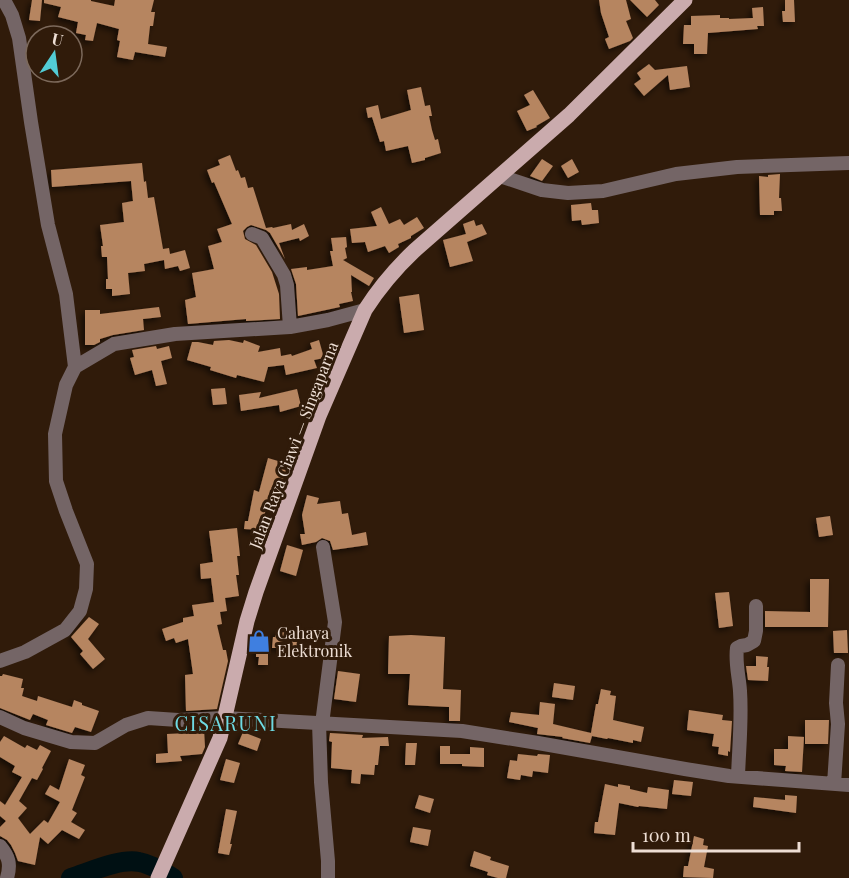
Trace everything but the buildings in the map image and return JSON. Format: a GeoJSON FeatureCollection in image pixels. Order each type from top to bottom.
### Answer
{"type":"FeatureCollection","features":[{"type":"Feature","properties":{"kind":"main road","name":"Jalan Raya Ciawi — Singaparna"},"geometry":{"type":"LineString","coordinates":[[160,873],[220,738],[247,621],[319,416],[365,310],[374,295],[414,251],[568,115],[685,0]]}},
{"type":"Feature","properties":{"kind":"street"},"geometry":{"type":"LineString","coordinates":[[4,0],[12,15],[19,38],[48,225],[66,294],[75,367]]}},
{"type":"Feature","properties":{"kind":"street"},"geometry":{"type":"LineString","coordinates":[[11,0],[12,15]]}},
{"type":"Feature","properties":{"kind":"street"},"geometry":{"type":"LineString","coordinates":[[500,176],[542,190],[568,193],[603,191],[676,174],[737,167],[849,163]]}},
{"type":"Feature","properties":{"kind":"street"},"geometry":{"type":"LineString","coordinates":[[252,234],[262,238],[284,275],[287,285],[290,327]]}},
{"type":"Feature","properties":{"kind":"street"},"geometry":{"type":"LineString","coordinates":[[0,661],[26,652],[65,630],[80,611],[86,589],[87,564],[56,481],[55,434],[66,385],[75,367],[114,344],[175,334],[290,327],[365,310]]}},
{"type":"Feature","properties":{"kind":"street"},"geometry":{"type":"LineString","coordinates":[[323,547],[335,622],[321,724],[321,782],[328,878]]}},
{"type":"Feature","properties":{"kind":"street"},"geometry":{"type":"LineString","coordinates":[[738,776],[740,690],[737,648],[754,640],[756,606]]}},
{"type":"Feature","properties":{"kind":"street"},"geometry":{"type":"LineString","coordinates":[[834,783],[838,665]]}},
{"type":"Feature","properties":{"kind":"street"},"geometry":{"type":"LineString","coordinates":[[0,717],[24,728],[71,742],[95,743],[126,725],[148,718],[178,720],[225,718],[462,731],[685,769],[738,776],[849,785]]}},
{"type":"Feature","properties":{"kind":"street"},"geometry":{"type":"LineString","coordinates":[[0,846],[10,864],[7,878]]}},
{"type":"Feature","properties":{"kind":"waterway"},"geometry":{"type":"LineString","coordinates":[[71,878],[105,866],[131,861],[148,864],[173,878]]}},
{"type":"Feature","properties":{"kind":"place","name":"Cahaya Elektronik"},"geometry":{"type":"Point","coordinates":[259,641]}},
{"type":"Feature","properties":{"kind":"district","name":"CISARUNI"},"geometry":{"type":"Point","coordinates":[226,722]}}]}
